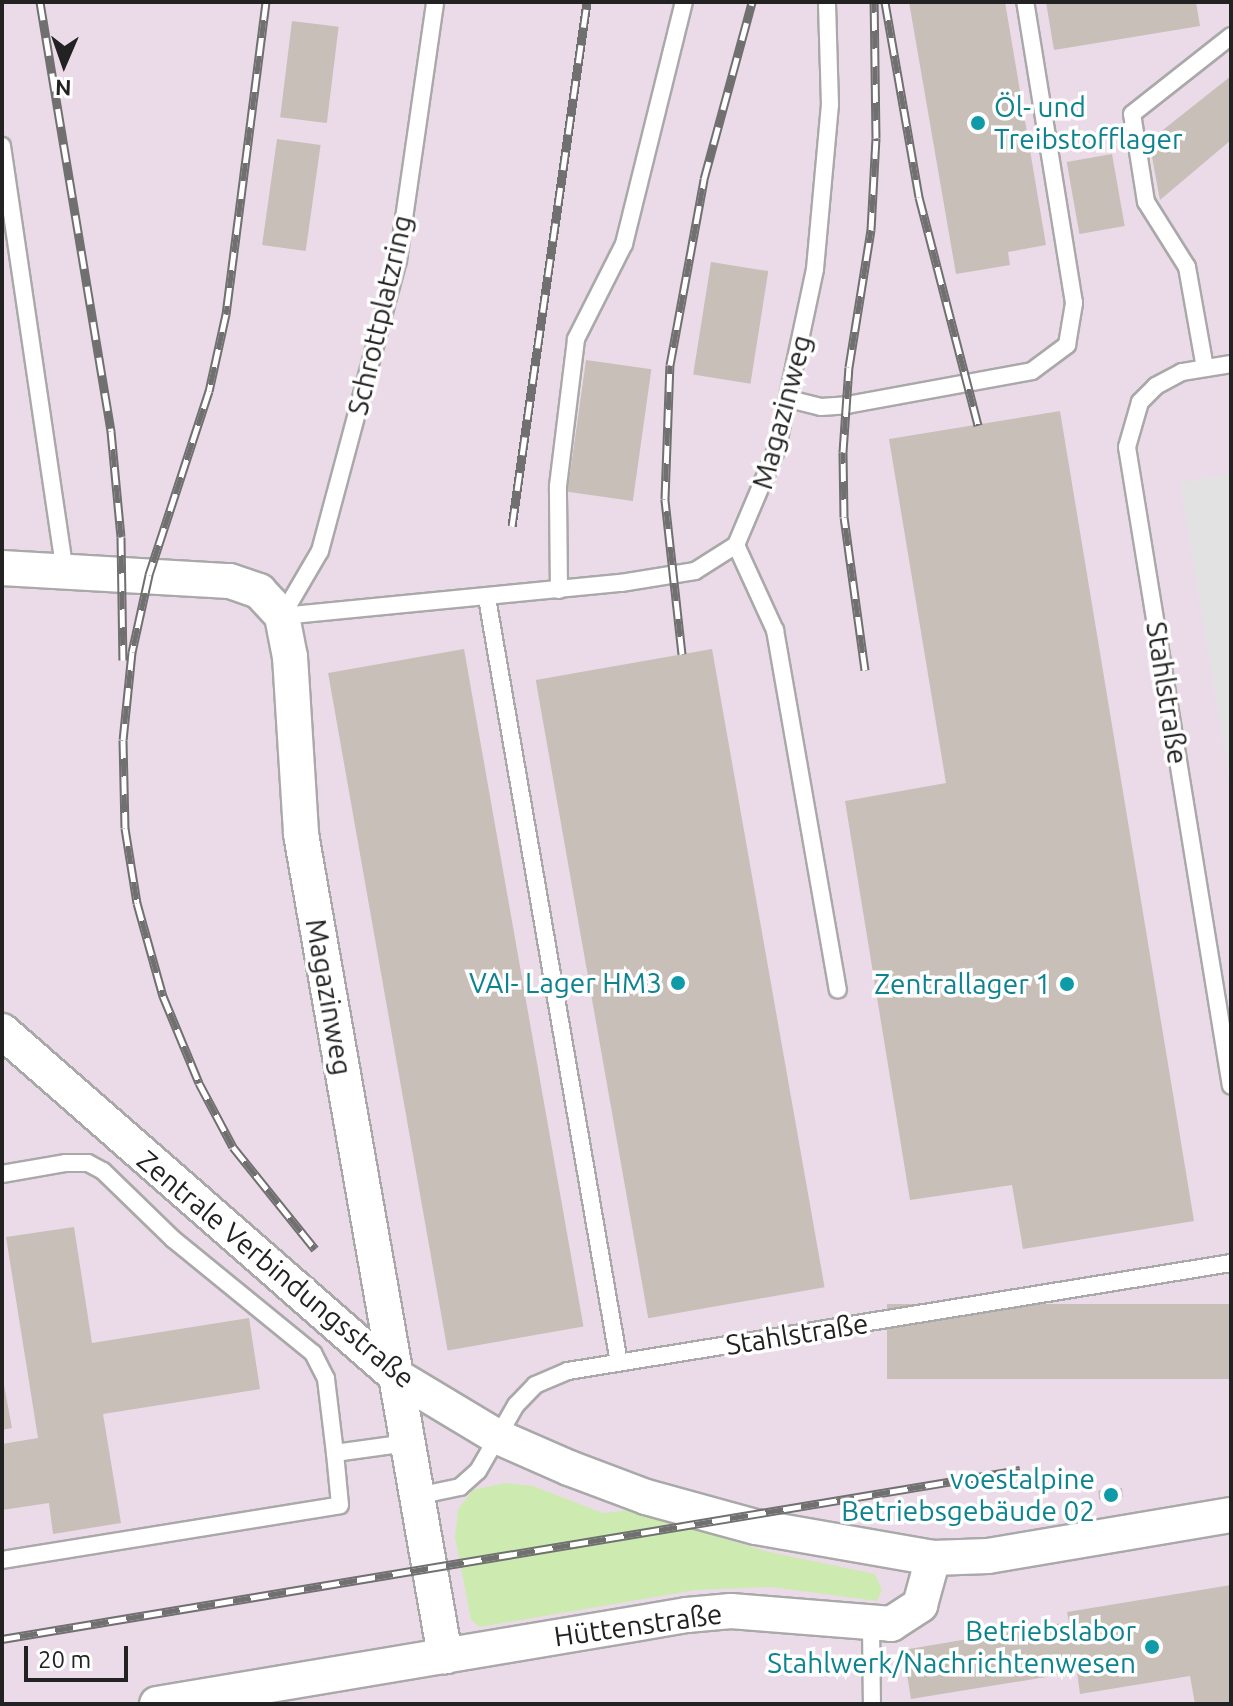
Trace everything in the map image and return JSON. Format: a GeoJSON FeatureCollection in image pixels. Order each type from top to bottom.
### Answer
{"type":"FeatureCollection","features":[{"type":"Feature","properties":{"kind":"street"},"geometry":{"type":"LineString","coordinates":[[2,568],[64,568],[230,581],[259,591],[282,616]]}},
{"type":"Feature","properties":{"kind":"street","name":"Magazinweg"},"geometry":{"type":"LineString","coordinates":[[282,616],[290,657],[301,834],[396,1376]]}},
{"type":"Feature","properties":{"kind":"street","name":"Zentrale Verbindungsstraße"},"geometry":{"type":"LineString","coordinates":[[2,1031],[396,1376],[496,1436],[646,1497],[839,1545],[933,1558],[988,1556],[1231,1515]]}},
{"type":"Feature","properties":{"kind":"street"},"geometry":{"type":"LineString","coordinates":[[396,1376],[445,1656]]}},
{"type":"Feature","properties":{"kind":"street","name":"Hüttenstraße"},"geometry":{"type":"LineString","coordinates":[[157,1704],[731,1611],[871,1626],[891,1624],[920,1605],[933,1558]]}},
{"type":"Feature","properties":{"kind":"lane","name":"Schrottplatzring"},"geometry":{"type":"LineString","coordinates":[[282,616],[320,551],[398,260],[435,2]]}},
{"type":"Feature","properties":{"kind":"lane"},"geometry":{"type":"LineString","coordinates":[[559,590],[558,486],[576,339],[624,244],[684,2]]}},
{"type":"Feature","properties":{"kind":"lane","name":"Magazinweg"},"geometry":{"type":"LineString","coordinates":[[736,545],[764,489],[789,399],[825,190],[827,2]]}},
{"type":"Feature","properties":{"kind":"lane"},"geometry":{"type":"LineString","coordinates":[[789,399],[821,407],[847,405],[1032,371],[1067,345],[1074,303],[1025,2]]}},
{"type":"Feature","properties":{"kind":"lane"},"geometry":{"type":"LineString","coordinates":[[1205,368],[1187,267],[1146,202],[1132,114],[1231,36]]}},
{"type":"Feature","properties":{"kind":"lane"},"geometry":{"type":"LineString","coordinates":[[2,146],[64,568]]}},
{"type":"Feature","properties":{"kind":"lane","name":"Stahlstraße"},"geometry":{"type":"LineString","coordinates":[[1231,364],[1182,372],[1156,386],[1140,402],[1127,447],[1231,1086]]}},
{"type":"Feature","properties":{"kind":"lane"},"geometry":{"type":"LineString","coordinates":[[282,616],[487,598],[695,571],[736,545],[775,630],[838,990]]}},
{"type":"Feature","properties":{"kind":"lane"},"geometry":{"type":"LineString","coordinates":[[487,598],[619,1363]]}},
{"type":"Feature","properties":{"kind":"lane"},"geometry":{"type":"LineString","coordinates":[[2,1174],[66,1163],[88,1163],[103,1171],[173,1239],[313,1353],[326,1379],[340,1505],[2,1560]]}},
{"type":"Feature","properties":{"kind":"lane","name":"Stahlstraße"},"geometry":{"type":"LineString","coordinates":[[417,1496],[460,1487],[478,1471],[496,1436],[535,1385],[568,1371],[1231,1263]]}},
{"type":"Feature","properties":{"kind":"lane"},"geometry":{"type":"LineString","coordinates":[[335,1453],[407,1443]]}},
{"type":"Feature","properties":{"kind":"lane"},"geometry":{"type":"LineString","coordinates":[[871,1626],[872,1704]]}},
{"type":"Feature","properties":{"kind":"shaded area"},"geometry":{"type":"Polygon","coordinates":[[[2,2],[1231,2],[1231,1704],[2,1704],[2,2]]]}},
{"type":"Feature","properties":{"kind":"shaded area"},"geometry":{"type":"Polygon","coordinates":[[[1231,474],[1231,789],[1180,483],[1231,474]]]}},
{"type":"Feature","properties":{"kind":"green space"},"geometry":{"type":"Polygon","coordinates":[[[505,1483],[533,1486],[603,1513],[630,1510],[765,1551],[875,1574],[882,1590],[877,1601],[771,1587],[696,1590],[480,1627],[471,1620],[455,1537],[458,1509],[473,1490],[505,1483]]]}},
{"type":"Feature","properties":{"kind":"building","name":"Öl- und Treibstofflager"},"geometry":{"type":"Polygon","coordinates":[[[909,2],[1005,2],[1046,245],[1008,252],[1010,265],[956,274],[909,2]]]}},
{"type":"Feature","properties":{"kind":"building"},"geometry":{"type":"Polygon","coordinates":[[[1046,2],[1196,2],[1200,26],[1054,50],[1046,2]]]}},
{"type":"Feature","properties":{"kind":"building"},"geometry":{"type":"Polygon","coordinates":[[[292,21],[339,27],[327,123],[280,117],[292,21]]]}},
{"type":"Feature","properties":{"kind":"building"},"geometry":{"type":"Polygon","coordinates":[[[1231,76],[1231,140],[1160,200],[1149,141],[1231,76]]]}},
{"type":"Feature","properties":{"kind":"building"},"geometry":{"type":"Polygon","coordinates":[[[277,139],[321,145],[306,251],[262,245],[277,139]]]}},
{"type":"Feature","properties":{"kind":"building"},"geometry":{"type":"Polygon","coordinates":[[[1112,154],[1125,226],[1079,234],[1067,162],[1112,154]]]}},
{"type":"Feature","properties":{"kind":"building"},"geometry":{"type":"Polygon","coordinates":[[[711,262],[768,271],[750,384],[693,375],[711,262]]]}},
{"type":"Feature","properties":{"kind":"building"},"geometry":{"type":"Polygon","coordinates":[[[586,360],[651,369],[633,501],[567,492],[586,360]]]}},
{"type":"Feature","properties":{"kind":"building","name":"Zentrallager 1"},"geometry":{"type":"Polygon","coordinates":[[[1060,411],[1194,1221],[1023,1249],[1012,1185],[910,1200],[845,801],[946,783],[889,439],[1060,411]]]}},
{"type":"Feature","properties":{"kind":"building"},"geometry":{"type":"Polygon","coordinates":[[[464,649],[583,1327],[448,1351],[328,673],[464,649]]]}},
{"type":"Feature","properties":{"kind":"building","name":"VAI- Lager HM3"},"geometry":{"type":"Polygon","coordinates":[[[712,649],[825,1287],[648,1318],[536,680],[712,649]]]}},
{"type":"Feature","properties":{"kind":"building"},"geometry":{"type":"Polygon","coordinates":[[[74,1227],[92,1343],[249,1318],[260,1389],[103,1414],[121,1523],[53,1534],[49,1503],[2,1510],[2,1444],[38,1438],[6,1237],[74,1227]]]}},
{"type":"Feature","properties":{"kind":"building"},"geometry":{"type":"Polygon","coordinates":[[[887,1304],[1231,1304],[1231,1379],[887,1379],[887,1304]]]}},
{"type":"Feature","properties":{"kind":"building"},"geometry":{"type":"Polygon","coordinates":[[[2,1374],[12,1428],[2,1430],[2,1374]]]}},
{"type":"Feature","properties":{"kind":"building","name":"voestalpine Betriebsgebäude 02"},"geometry":{"type":"Polygon","coordinates":[[[1122,1488],[1123,1497],[1099,1499],[1098,1491],[1122,1488]]]}},
{"type":"Feature","properties":{"kind":"building","name":"Betriebslabor Stahlwerk/Nachrichtenwesen"},"geometry":{"type":"Polygon","coordinates":[[[1231,1585],[1231,1704],[1195,1704],[1190,1676],[1080,1694],[1077,1672],[911,1699],[903,1650],[1069,1622],[1067,1612],[1231,1585]]]}},
{"type":"Feature","properties":{"kind":"railway"},"geometry":{"type":"LineString","coordinates":[[40,2],[111,431],[121,537],[123,660]]}},
{"type":"Feature","properties":{"kind":"railway"},"geometry":{"type":"LineString","coordinates":[[266,2],[226,314],[209,391],[149,575],[132,652],[123,740],[125,828],[137,903],[163,996],[199,1083],[233,1147],[315,1249]]}},
{"type":"Feature","properties":{"kind":"railway"},"geometry":{"type":"LineString","coordinates":[[512,526],[587,2]]}},
{"type":"Feature","properties":{"kind":"railway"},"geometry":{"type":"LineString","coordinates":[[682,654],[665,499],[670,365],[704,179],[752,2]]}},
{"type":"Feature","properties":{"kind":"railway"},"geometry":{"type":"LineString","coordinates":[[865,670],[844,517],[843,452],[849,367],[871,230],[876,138],[874,2]]}},
{"type":"Feature","properties":{"kind":"railway"},"geometry":{"type":"LineString","coordinates":[[885,2],[919,197],[978,425]]}},
{"type":"Feature","properties":{"kind":"railway"},"geometry":{"type":"LineString","coordinates":[[2,1639],[1020,1470]]}},
{"type":"Feature","properties":{"kind":"place","name":"Öl- und Treibstofflager"},"geometry":{"type":"Point","coordinates":[978,123]}},
{"type":"Feature","properties":{"kind":"place","name":"VAI- Lager HM3"},"geometry":{"type":"Point","coordinates":[678,983]}},
{"type":"Feature","properties":{"kind":"place","name":"Zentrallager 1"},"geometry":{"type":"Point","coordinates":[1067,984]}},
{"type":"Feature","properties":{"kind":"place","name":"voestalpine Betriebsgebäude 02"},"geometry":{"type":"Point","coordinates":[1111,1495]}},
{"type":"Feature","properties":{"kind":"place","name":"Betriebslabor Stahlwerk/Nachrichtenwesen"},"geometry":{"type":"Point","coordinates":[1152,1647]}}]}
